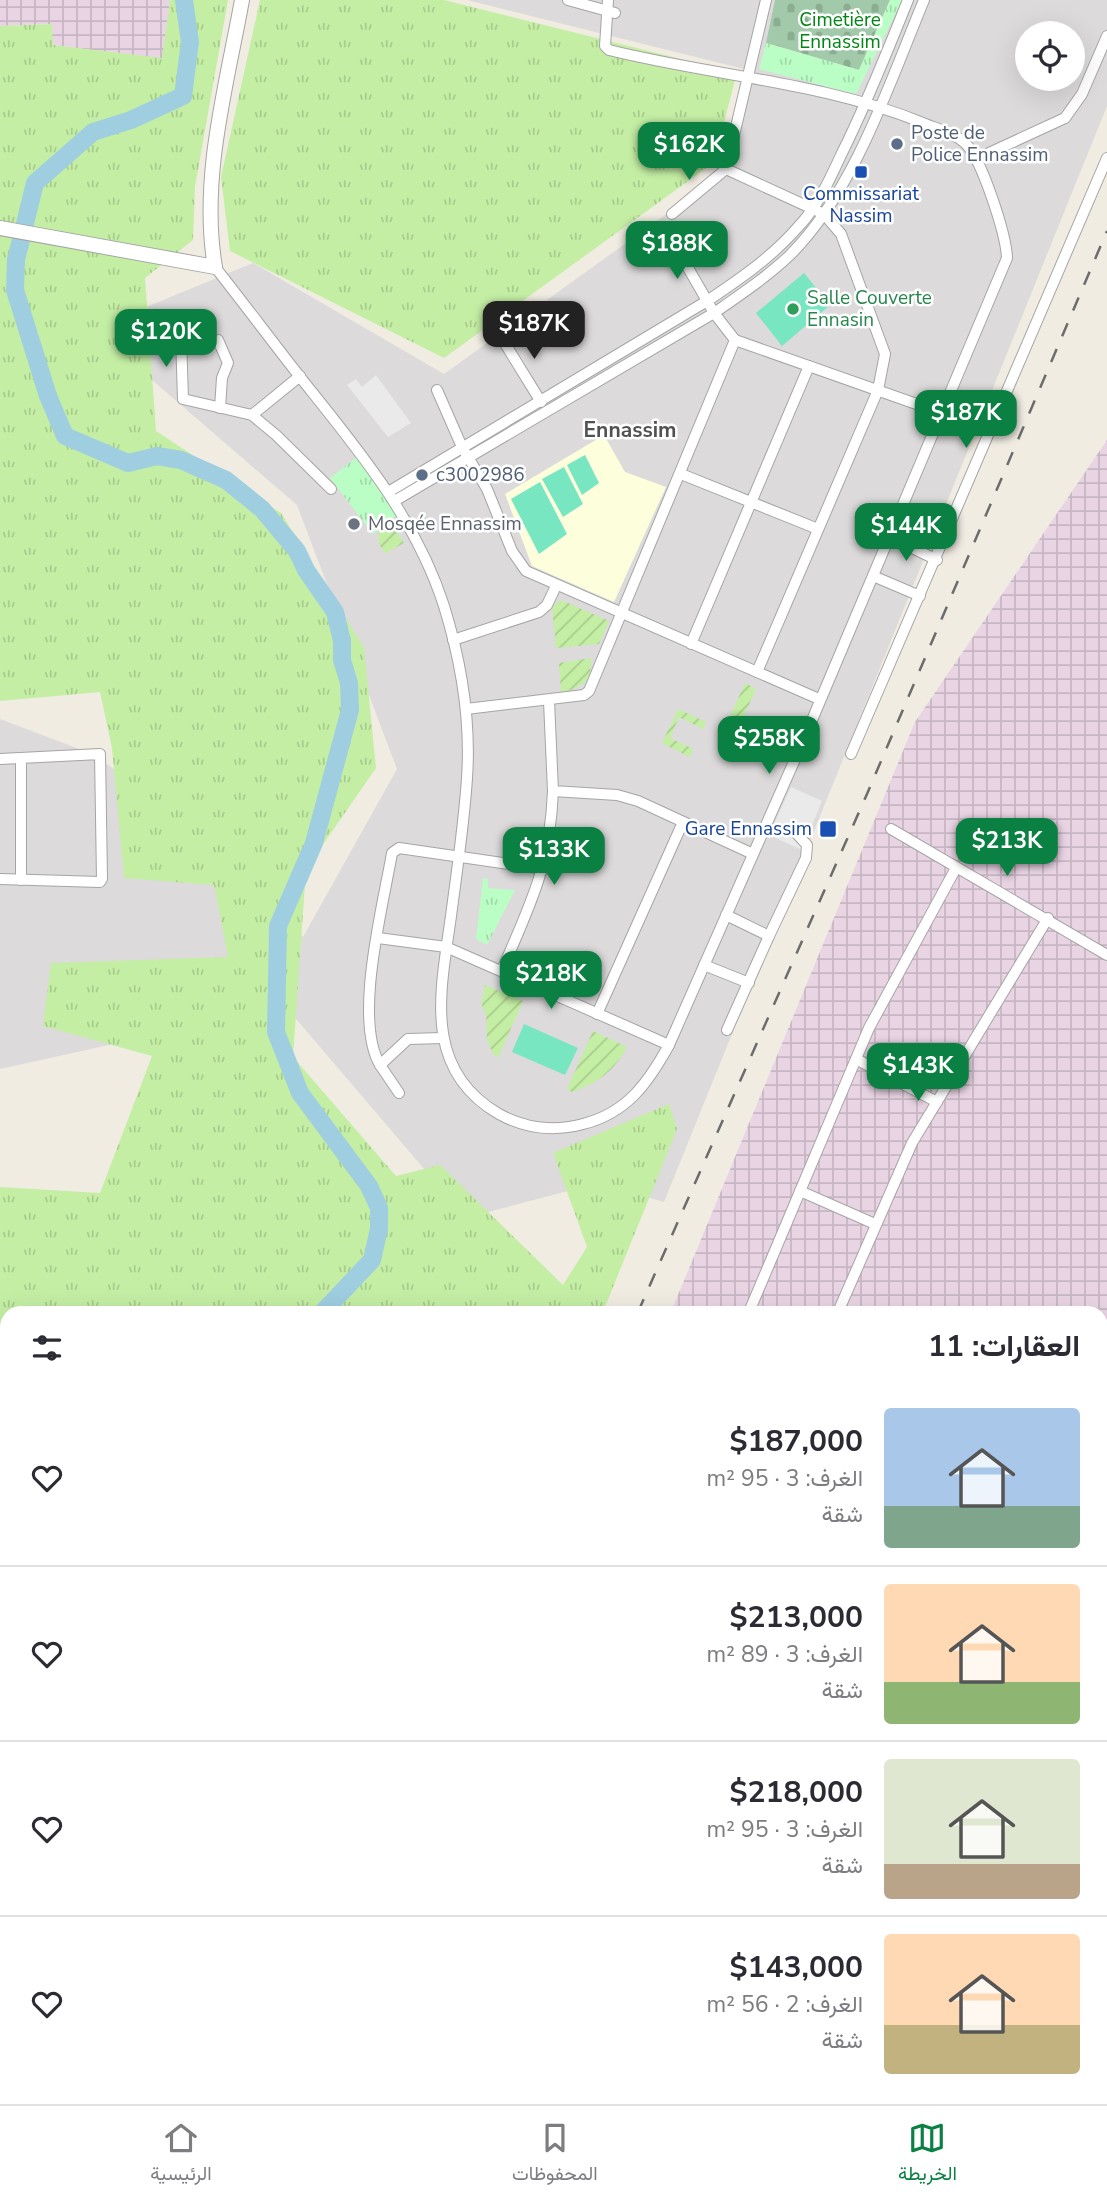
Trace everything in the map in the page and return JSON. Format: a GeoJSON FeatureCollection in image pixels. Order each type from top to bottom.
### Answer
{"type":"FeatureCollection","features":[{"type":"Feature","properties":{"kind":"street"},"geometry":{"type":"LineString","coordinates":[[242,0],[211,178],[208,231],[215,267],[393,496],[434,579],[453,640],[466,709],[467,777],[440,999],[443,1038],[458,1075],[491,1109],[530,1127],[549,1129],[596,1121],[618,1111],[650,1078],[669,1045],[890,537],[1007,258],[1003,231],[976,159],[960,138],[880,106],[751,76],[611,50],[605,46],[609,8],[618,0]]}},
{"type":"Feature","properties":{"kind":"street"},"geometry":{"type":"LineString","coordinates":[[568,0],[609,8]]}},
{"type":"Feature","properties":{"kind":"street"},"geometry":{"type":"LineString","coordinates":[[672,214],[726,169],[751,76],[766,0]]}},
{"type":"Feature","properties":{"kind":"street"},"geometry":{"type":"LineString","coordinates":[[393,496],[462,447],[707,301],[763,261],[813,208],[867,103],[908,0]]}},
{"type":"Feature","properties":{"kind":"street"},"geometry":{"type":"LineString","coordinates":[[393,496],[470,458],[714,313],[775,269],[824,214],[880,106],[924,0]]}},
{"type":"Feature","properties":{"kind":"street"},"geometry":{"type":"LineString","coordinates":[[976,159],[1065,118],[1082,94],[1106,39]]}},
{"type":"Feature","properties":{"kind":"street"},"geometry":{"type":"LineString","coordinates":[[851,754],[937,560],[1107,158]]}},
{"type":"Feature","properties":{"kind":"street"},"geometry":{"type":"LineString","coordinates":[[726,169],[824,214],[841,234],[885,354],[878,390],[757,672]]}},
{"type":"Feature","properties":{"kind":"street"},"geometry":{"type":"LineString","coordinates":[[0,228],[215,267]]}},
{"type":"Feature","properties":{"kind":"street"},"geometry":{"type":"LineString","coordinates":[[668,233],[714,313],[735,340],[942,413]]}},
{"type":"Feature","properties":{"kind":"street"},"geometry":{"type":"LineString","coordinates":[[181,337],[183,398],[252,415],[331,488]]}},
{"type":"Feature","properties":{"kind":"street"},"geometry":{"type":"LineString","coordinates":[[501,337],[541,402]]}},
{"type":"Feature","properties":{"kind":"street"},"geometry":{"type":"LineString","coordinates":[[218,340],[228,363],[222,378],[220,408]]}},
{"type":"Feature","properties":{"kind":"street"},"geometry":{"type":"LineString","coordinates":[[466,709],[577,697],[589,691],[623,615],[735,340]]}},
{"type":"Feature","properties":{"kind":"street"},"geometry":{"type":"LineString","coordinates":[[691,644],[809,366]]}},
{"type":"Feature","properties":{"kind":"street"},"geometry":{"type":"LineString","coordinates":[[252,415],[300,376]]}},
{"type":"Feature","properties":{"kind":"street"},"geometry":{"type":"LineString","coordinates":[[437,390],[462,447],[487,489],[518,563],[526,571],[820,699]]}},
{"type":"Feature","properties":{"kind":"street"},"geometry":{"type":"LineString","coordinates":[[681,474],[818,529]]}},
{"type":"Feature","properties":{"kind":"street"},"geometry":{"type":"LineString","coordinates":[[890,537],[937,560]]}},
{"type":"Feature","properties":{"kind":"street"},"geometry":{"type":"LineString","coordinates":[[873,576],[920,596]]}},
{"type":"Feature","properties":{"kind":"street"},"geometry":{"type":"LineString","coordinates":[[453,640],[539,612],[547,605],[556,586]]}},
{"type":"Feature","properties":{"kind":"street"},"geometry":{"type":"LineString","coordinates":[[502,970],[544,869],[552,834],[554,791],[549,701]]}},
{"type":"Feature","properties":{"kind":"street"},"geometry":{"type":"LineString","coordinates":[[0,759],[100,754],[103,879],[100,882],[0,879]]}},
{"type":"Feature","properties":{"kind":"street"},"geometry":{"type":"LineString","coordinates":[[21,758],[21,880]]}},
{"type":"Feature","properties":{"kind":"street"},"geometry":{"type":"LineString","coordinates":[[554,791],[617,795],[753,854]]}},
{"type":"Feature","properties":{"kind":"street"},"geometry":{"type":"LineString","coordinates":[[597,1014],[683,822]]}},
{"type":"Feature","properties":{"kind":"street"},"geometry":{"type":"LineString","coordinates":[[891,828],[1107,955]]}},
{"type":"Feature","properties":{"kind":"street"},"geometry":{"type":"LineString","coordinates":[[727,1030],[806,858],[807,845],[797,834]]}},
{"type":"Feature","properties":{"kind":"street"},"geometry":{"type":"LineString","coordinates":[[399,1093],[374,1054],[368,1008],[394,850],[544,869]]}},
{"type":"Feature","properties":{"kind":"street"},"geometry":{"type":"LineString","coordinates":[[752,1306],[884,997],[956,868]]}},
{"type":"Feature","properties":{"kind":"street"},"geometry":{"type":"LineString","coordinates":[[726,915],[769,936]]}},
{"type":"Feature","properties":{"kind":"street"},"geometry":{"type":"LineString","coordinates":[[841,1306],[912,1143],[1048,918]]}},
{"type":"Feature","properties":{"kind":"street"},"geometry":{"type":"LineString","coordinates":[[378,938],[446,947],[669,1045]]}},
{"type":"Feature","properties":{"kind":"street"},"geometry":{"type":"LineString","coordinates":[[704,965],[749,983]]}},
{"type":"Feature","properties":{"kind":"street"},"geometry":{"type":"LineString","coordinates":[[380,1065],[408,1039],[443,1038]]}},
{"type":"Feature","properties":{"kind":"street"},"geometry":{"type":"LineString","coordinates":[[856,1059],[937,1102]]}},
{"type":"Feature","properties":{"kind":"street"},"geometry":{"type":"LineString","coordinates":[[800,1191],[875,1224]]}},
{"type":"Feature","properties":{"kind":"shaded area"},"geometry":{"type":"Polygon","coordinates":[[[0,0],[170,0],[163,59],[52,45],[52,24],[0,26],[0,0]]]}},
{"type":"Feature","properties":{"kind":"shaded area"},"geometry":{"type":"Polygon","coordinates":[[[467,0],[1107,0],[1107,106],[664,1202],[598,1183],[466,1218],[285,1006],[0,1069],[0,719],[95,755],[289,901],[303,937],[397,769],[297,505],[93,329],[253,263],[444,374],[736,164],[744,69],[467,0]]]}},
{"type":"Feature","properties":{"kind":"shaded area"},"geometry":{"type":"Polygon","coordinates":[[[376,375],[411,423],[388,437],[347,385],[356,379],[362,387],[376,375]]]}},
{"type":"Feature","properties":{"kind":"shaded area"},"geometry":{"type":"Polygon","coordinates":[[[604,435],[625,472],[666,487],[614,602],[532,566],[505,494],[604,435]]]}},
{"type":"Feature","properties":{"kind":"shaded area"},"geometry":{"type":"Polygon","coordinates":[[[1107,440],[1107,1306],[673,1306],[915,722],[1107,440]]]}},
{"type":"Feature","properties":{"kind":"shaded area"},"geometry":{"type":"Polygon","coordinates":[[[791,787],[822,801],[802,850],[769,835],[791,787]]]}},
{"type":"Feature","properties":{"kind":"green space"},"geometry":{"type":"Polygon","coordinates":[[[170,0],[228,0],[195,187],[193,240],[145,278],[156,431],[281,513],[364,648],[376,768],[306,869],[293,1057],[396,1176],[440,1165],[563,1285],[587,1247],[553,1153],[669,1104],[677,1129],[605,1306],[0,1306],[0,1187],[100,1193],[152,1056],[43,1026],[51,963],[228,957],[214,885],[124,878],[112,748],[100,692],[0,701],[0,26],[52,24],[53,45],[162,58],[170,0]]]}},
{"type":"Feature","properties":{"kind":"green space"},"geometry":{"type":"Polygon","coordinates":[[[260,0],[444,0],[737,73],[713,163],[444,358],[230,251],[221,177],[260,0]]]}},
{"type":"Feature","properties":{"kind":"green space","name":"Cimetière Ennassim"},"geometry":{"type":"Polygon","coordinates":[[[775,0],[890,0],[859,70],[766,43],[775,0]]]}},
{"type":"Feature","properties":{"kind":"green space"},"geometry":{"type":"Polygon","coordinates":[[[890,0],[902,0],[856,94],[759,69],[766,43],[859,70],[890,0]]]}},
{"type":"Feature","properties":{"kind":"green space","name":"Salle Couverte Ennasin"},"geometry":{"type":"Polygon","coordinates":[[[804,273],[830,305],[782,346],[756,313],[804,273]]]}},
{"type":"Feature","properties":{"kind":"green space"},"geometry":{"type":"Polygon","coordinates":[[[585,455],[599,483],[582,495],[567,465],[585,455]]]}},
{"type":"Feature","properties":{"kind":"green space"},"geometry":{"type":"Polygon","coordinates":[[[357,457],[400,513],[373,534],[330,478],[357,457]]]}},
{"type":"Feature","properties":{"kind":"green space"},"geometry":{"type":"Polygon","coordinates":[[[564,467],[583,504],[563,517],[542,479],[564,467]]]}},
{"type":"Feature","properties":{"kind":"green space"},"geometry":{"type":"Polygon","coordinates":[[[540,482],[567,534],[539,554],[511,499],[540,482]]]}},
{"type":"Feature","properties":{"kind":"green space"},"geometry":{"type":"Polygon","coordinates":[[[387,517],[404,543],[386,553],[380,545],[378,535],[387,517]]]}},
{"type":"Feature","properties":{"kind":"green space"},"geometry":{"type":"Polygon","coordinates":[[[561,600],[609,621],[599,644],[556,648],[552,607],[561,600]]]}},
{"type":"Feature","properties":{"kind":"green space"},"geometry":{"type":"Polygon","coordinates":[[[591,658],[590,673],[585,682],[561,693],[559,663],[591,658]]]}},
{"type":"Feature","properties":{"kind":"green space"},"geometry":{"type":"Polygon","coordinates":[[[745,683],[756,689],[739,727],[728,721],[745,683]]]}},
{"type":"Feature","properties":{"kind":"green space"},"geometry":{"type":"Polygon","coordinates":[[[678,709],[706,722],[703,729],[679,717],[670,738],[693,749],[690,757],[662,743],[678,709]]]}},
{"type":"Feature","properties":{"kind":"green space"},"geometry":{"type":"Polygon","coordinates":[[[483,878],[488,879],[488,888],[515,890],[487,945],[476,939],[483,878]]]}},
{"type":"Feature","properties":{"kind":"green space"},"geometry":{"type":"Polygon","coordinates":[[[485,985],[523,1001],[498,1058],[493,1054],[487,1039],[486,1015],[481,1003],[485,985]]]}},
{"type":"Feature","properties":{"kind":"green space"},"geometry":{"type":"Polygon","coordinates":[[[524,1024],[578,1048],[565,1075],[512,1052],[524,1024]]]}},
{"type":"Feature","properties":{"kind":"green space"},"geometry":{"type":"Polygon","coordinates":[[[593,1031],[627,1047],[617,1063],[604,1075],[590,1085],[572,1092],[567,1089],[593,1031]]]}},
{"type":"Feature","properties":{"kind":"waterway"},"geometry":{"type":"LineString","coordinates":[[184,0],[190,42],[183,96],[131,120],[93,132],[35,183],[16,260],[15,290],[48,396],[65,436],[128,463],[157,456],[181,460],[226,480],[262,509],[297,551],[306,570],[335,612],[342,641],[342,660],[349,683],[350,710],[314,843],[278,926],[276,1032],[300,1093],[369,1186],[379,1208],[379,1229],[372,1260],[329,1306]]}},
{"type":"Feature","properties":{"kind":"railway"},"geometry":{"type":"LineString","coordinates":[[641,1306],[867,794],[1107,231]]}},
{"type":"Feature","properties":{"kind":"place","name":"Poste de Police Ennassim"},"geometry":{"type":"Point","coordinates":[897,144]}},
{"type":"Feature","properties":{"kind":"place","name":"Commissariat Nassim"},"geometry":{"type":"Point","coordinates":[861,172]}},
{"type":"Feature","properties":{"kind":"place","name":"Salle Couverte Ennasin"},"geometry":{"type":"Point","coordinates":[793,309]}},
{"type":"Feature","properties":{"kind":"place","name":"c3002986"},"geometry":{"type":"Point","coordinates":[422,475]}},
{"type":"Feature","properties":{"kind":"place","name":"Mosqée Ennassim"},"geometry":{"type":"Point","coordinates":[354,524]}},
{"type":"Feature","properties":{"kind":"place","name":"Gare Ennassim"},"geometry":{"type":"Point","coordinates":[828,829]}},
{"type":"Feature","properties":{"kind":"district","name":"Ennassim"},"geometry":{"type":"Point","coordinates":[630,430]}}]}
